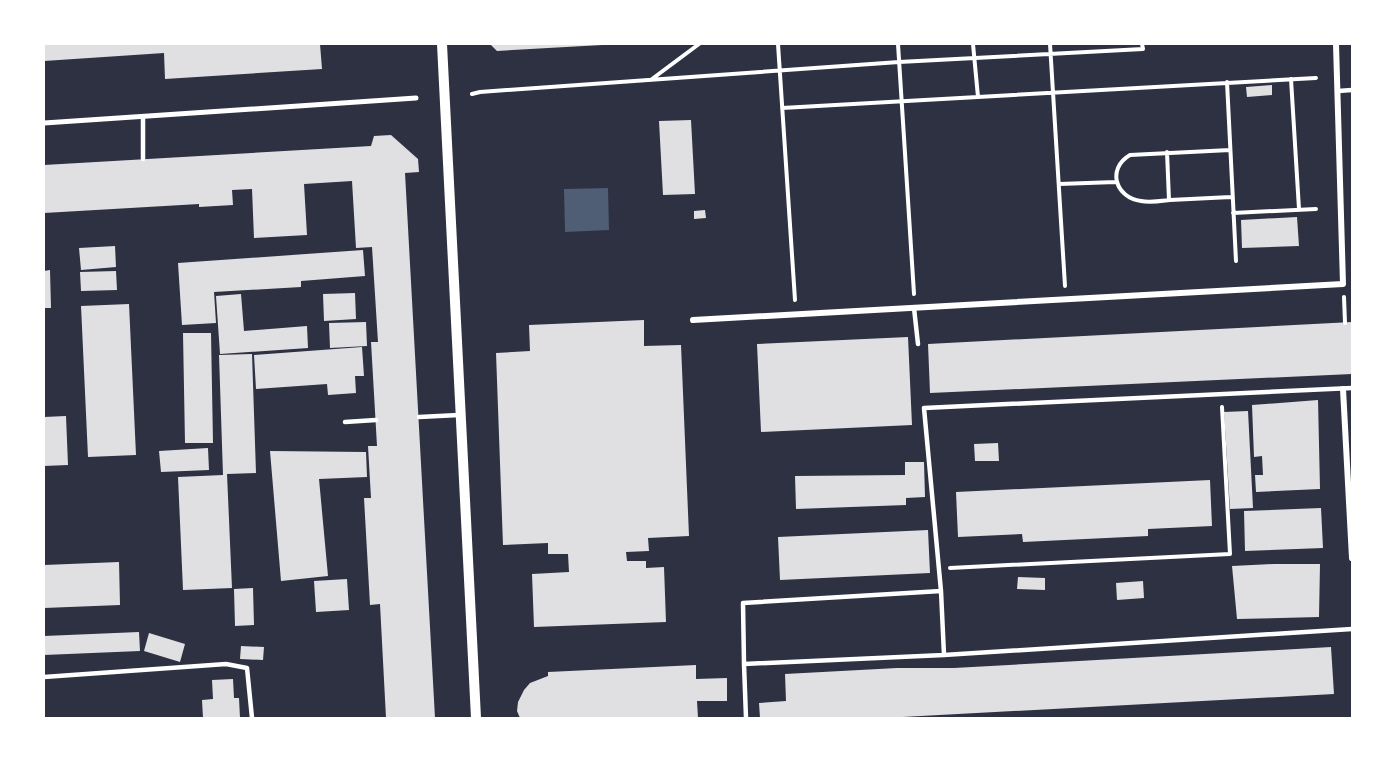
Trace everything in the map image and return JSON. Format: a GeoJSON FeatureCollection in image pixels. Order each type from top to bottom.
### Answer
{"type":"FeatureCollection","features":[{"type":"Feature","properties":{"kind":"street"},"geometry":{"type":"LineString","coordinates":[[442,44],[476,718]]}},
{"type":"Feature","properties":{"kind":"street"},"geometry":{"type":"LineString","coordinates":[[693,320],[1343,284],[1336,44]]}},
{"type":"Feature","properties":{"kind":"street"},"geometry":{"type":"LineString","coordinates":[[44,123],[416,98]]}},
{"type":"Feature","properties":{"kind":"street"},"geometry":{"type":"LineString","coordinates":[[1343,389],[1353,558]]}},
{"type":"Feature","properties":{"kind":"lane"},"geometry":{"type":"LineString","coordinates":[[1338,91],[1353,90]]}},
{"type":"Feature","properties":{"kind":"lane"},"geometry":{"type":"LineString","coordinates":[[143,117],[143,159]]}},
{"type":"Feature","properties":{"kind":"lane"},"geometry":{"type":"LineString","coordinates":[[914,308],[918,344]]}},
{"type":"Feature","properties":{"kind":"lane"},"geometry":{"type":"LineString","coordinates":[[944,656],[939,568],[924,408],[1353,388]]}},
{"type":"Feature","properties":{"kind":"lane"},"geometry":{"type":"LineString","coordinates":[[419,417],[461,415]]}},
{"type":"Feature","properties":{"kind":"lane"},"geometry":{"type":"LineString","coordinates":[[345,422],[376,420]]}},
{"type":"Feature","properties":{"kind":"lane"},"geometry":{"type":"LineString","coordinates":[[746,718],[743,603],[940,591]]}},
{"type":"Feature","properties":{"kind":"lane"},"geometry":{"type":"LineString","coordinates":[[744,664],[944,656],[1353,629]]}},
{"type":"Feature","properties":{"kind":"lane"},"geometry":{"type":"LineString","coordinates":[[44,677],[226,664],[247,668],[252,718]]}},
{"type":"Feature","properties":{"kind":"path"},"geometry":{"type":"LineString","coordinates":[[650,80],[699,44]]}},
{"type":"Feature","properties":{"kind":"path"},"geometry":{"type":"LineString","coordinates":[[778,44],[796,315]]}},
{"type":"Feature","properties":{"kind":"path"},"geometry":{"type":"LineString","coordinates":[[898,44],[914,308]]}},
{"type":"Feature","properties":{"kind":"path"},"geometry":{"type":"LineString","coordinates":[[973,44],[978,97]]}},
{"type":"Feature","properties":{"kind":"path"},"geometry":{"type":"LineString","coordinates":[[1050,44],[1066,299]]}},
{"type":"Feature","properties":{"kind":"path"},"geometry":{"type":"LineString","coordinates":[[472,94],[780,70],[1142,46]]}},
{"type":"Feature","properties":{"kind":"path"},"geometry":{"type":"LineString","coordinates":[[782,108],[1317,78]]}},
{"type":"Feature","properties":{"kind":"path"},"geometry":{"type":"LineString","coordinates":[[1291,79],[1299,210]]}},
{"type":"Feature","properties":{"kind":"path"},"geometry":{"type":"LineString","coordinates":[[1227,82],[1236,261]]}},
{"type":"Feature","properties":{"kind":"path"},"geometry":{"type":"LineString","coordinates":[[1230,150],[1137,154],[1124,159],[1116,170],[1116,182],[1125,195],[1142,202],[1231,197]]}},
{"type":"Feature","properties":{"kind":"path"},"geometry":{"type":"LineString","coordinates":[[1167,152],[1169,200]]}},
{"type":"Feature","properties":{"kind":"path"},"geometry":{"type":"LineString","coordinates":[[1059,184],[1116,182]]}},
{"type":"Feature","properties":{"kind":"path"},"geometry":{"type":"LineString","coordinates":[[1233,213],[1316,209]]}},
{"type":"Feature","properties":{"kind":"path"},"geometry":{"type":"LineString","coordinates":[[1343,284],[1345,323]]}},
{"type":"Feature","properties":{"kind":"path"},"geometry":{"type":"LineString","coordinates":[[939,568],[1230,554],[1221,394]]}},
{"type":"Feature","properties":{"kind":"water"},"geometry":{"type":"Polygon","coordinates":[[[608,188],[609,230],[565,232],[564,189],[608,188]]]}},
{"type":"Feature","properties":{"kind":"building"},"geometry":{"type":"Polygon","coordinates":[[[44,44],[320,44],[322,69],[165,79],[164,53],[44,61],[44,44]]]}},
{"type":"Feature","properties":{"kind":"building"},"geometry":{"type":"Polygon","coordinates":[[[490,44],[602,44],[602,45],[497,51],[490,44]]]}},
{"type":"Feature","properties":{"kind":"building"},"geometry":{"type":"Polygon","coordinates":[[[1272,85],[1272,95],[1247,97],[1246,87],[1272,85]]]}},
{"type":"Feature","properties":{"kind":"building"},"geometry":{"type":"Polygon","coordinates":[[[691,120],[695,194],[663,195],[659,121],[691,120]]]}},
{"type":"Feature","properties":{"kind":"building"},"geometry":{"type":"Polygon","coordinates":[[[391,135],[418,159],[419,172],[405,173],[435,718],[386,718],[380,604],[370,605],[364,498],[371,498],[368,446],[377,446],[371,342],[378,342],[372,247],[356,248],[352,181],[304,184],[307,235],[254,238],[252,189],[232,190],[233,205],[199,207],[199,204],[44,213],[44,165],[371,146],[374,136],[391,135]]]}},
{"type":"Feature","properties":{"kind":"building"},"geometry":{"type":"Polygon","coordinates":[[[705,210],[706,218],[694,219],[694,211],[705,210]]]}},
{"type":"Feature","properties":{"kind":"building"},"geometry":{"type":"Polygon","coordinates":[[[1297,217],[1299,246],[1242,248],[1241,220],[1297,217]]]}},
{"type":"Feature","properties":{"kind":"building"},"geometry":{"type":"Polygon","coordinates":[[[115,246],[116,267],[81,270],[79,248],[115,246]]]}},
{"type":"Feature","properties":{"kind":"building"},"geometry":{"type":"Polygon","coordinates":[[[363,250],[365,276],[301,281],[301,287],[214,292],[216,323],[182,325],[178,263],[363,250]]]}},
{"type":"Feature","properties":{"kind":"building"},"geometry":{"type":"Polygon","coordinates":[[[50,270],[51,308],[44,308],[44,271],[50,270]]]}},
{"type":"Feature","properties":{"kind":"building"},"geometry":{"type":"Polygon","coordinates":[[[116,271],[117,290],[81,291],[80,272],[116,271]]]}},
{"type":"Feature","properties":{"kind":"building"},"geometry":{"type":"Polygon","coordinates":[[[355,293],[356,319],[324,321],[323,294],[355,293]]]}},
{"type":"Feature","properties":{"kind":"building"},"geometry":{"type":"Polygon","coordinates":[[[241,294],[244,331],[307,326],[308,348],[220,354],[216,296],[241,294]]]}},
{"type":"Feature","properties":{"kind":"building"},"geometry":{"type":"Polygon","coordinates":[[[129,304],[136,455],[88,457],[81,306],[129,304]]]}},
{"type":"Feature","properties":{"kind":"building"},"geometry":{"type":"Polygon","coordinates":[[[644,320],[644,346],[681,345],[689,536],[648,538],[649,551],[626,552],[627,561],[646,561],[646,568],[664,567],[666,622],[534,627],[532,574],[569,572],[568,554],[548,554],[548,543],[503,545],[496,353],[530,351],[529,325],[644,320]]]}},
{"type":"Feature","properties":{"kind":"building"},"geometry":{"type":"Polygon","coordinates":[[[366,322],[367,346],[330,348],[329,323],[366,322]]]}},
{"type":"Feature","properties":{"kind":"building"},"geometry":{"type":"Polygon","coordinates":[[[1352,322],[1352,374],[930,393],[928,344],[1352,322]]]}},
{"type":"Feature","properties":{"kind":"building"},"geometry":{"type":"Polygon","coordinates":[[[183,333],[211,333],[213,443],[185,443],[183,333]]]}},
{"type":"Feature","properties":{"kind":"building"},"geometry":{"type":"Polygon","coordinates":[[[908,337],[912,425],[761,432],[757,344],[908,337]]]}},
{"type":"Feature","properties":{"kind":"building"},"geometry":{"type":"Polygon","coordinates":[[[362,347],[364,376],[355,376],[356,393],[328,395],[327,384],[256,389],[254,355],[362,347]]]}},
{"type":"Feature","properties":{"kind":"building"},"geometry":{"type":"Polygon","coordinates":[[[252,354],[256,473],[227,474],[232,588],[183,590],[178,477],[223,475],[219,355],[252,354]]]}},
{"type":"Feature","properties":{"kind":"building"},"geometry":{"type":"Polygon","coordinates":[[[1318,400],[1320,489],[1256,492],[1255,475],[1263,475],[1262,456],[1254,457],[1252,405],[1318,400]]]}},
{"type":"Feature","properties":{"kind":"building"},"geometry":{"type":"Polygon","coordinates":[[[1248,411],[1253,508],[1230,509],[1224,412],[1248,411]]]}},
{"type":"Feature","properties":{"kind":"building"},"geometry":{"type":"Polygon","coordinates":[[[66,416],[68,465],[44,466],[44,417],[66,416]]]}},
{"type":"Feature","properties":{"kind":"building"},"geometry":{"type":"Polygon","coordinates":[[[998,443],[999,461],[975,461],[974,444],[998,443]]]}},
{"type":"Feature","properties":{"kind":"building"},"geometry":{"type":"Polygon","coordinates":[[[208,448],[209,470],[161,472],[159,451],[208,448]]]}},
{"type":"Feature","properties":{"kind":"building"},"geometry":{"type":"Polygon","coordinates":[[[270,451],[366,452],[367,477],[319,479],[328,576],[281,581],[270,451]]]}},
{"type":"Feature","properties":{"kind":"building"},"geometry":{"type":"Polygon","coordinates":[[[905,462],[924,462],[925,497],[906,498],[906,505],[796,509],[795,476],[905,475],[905,462]]]}},
{"type":"Feature","properties":{"kind":"building"},"geometry":{"type":"Polygon","coordinates":[[[1210,480],[1212,526],[1148,529],[1148,536],[1023,542],[1022,534],[958,537],[956,492],[1210,480]]]}},
{"type":"Feature","properties":{"kind":"building"},"geometry":{"type":"Polygon","coordinates":[[[1321,508],[1323,548],[1245,551],[1244,511],[1321,508]]]}},
{"type":"Feature","properties":{"kind":"building"},"geometry":{"type":"Polygon","coordinates":[[[928,530],[930,573],[780,580],[778,537],[928,530]]]}},
{"type":"Feature","properties":{"kind":"building"},"geometry":{"type":"Polygon","coordinates":[[[119,562],[120,605],[44,608],[44,565],[119,562]]]}},
{"type":"Feature","properties":{"kind":"building"},"geometry":{"type":"Polygon","coordinates":[[[1320,564],[1319,617],[1237,619],[1232,566],[1320,564]]]}},
{"type":"Feature","properties":{"kind":"building"},"geometry":{"type":"Polygon","coordinates":[[[1018,577],[1045,578],[1045,590],[1017,589],[1018,577]]]}},
{"type":"Feature","properties":{"kind":"building"},"geometry":{"type":"Polygon","coordinates":[[[347,579],[349,610],[316,612],[314,581],[347,579]]]}},
{"type":"Feature","properties":{"kind":"building"},"geometry":{"type":"Polygon","coordinates":[[[1143,581],[1144,598],[1117,600],[1116,583],[1143,581]]]}},
{"type":"Feature","properties":{"kind":"building"},"geometry":{"type":"Polygon","coordinates":[[[253,588],[254,625],[235,626],[234,589],[253,588]]]}},
{"type":"Feature","properties":{"kind":"building"},"geometry":{"type":"Polygon","coordinates":[[[139,632],[140,651],[44,655],[44,636],[139,632]]]}},
{"type":"Feature","properties":{"kind":"building"},"geometry":{"type":"Polygon","coordinates":[[[149,633],[185,644],[180,662],[144,651],[149,633]]]}},
{"type":"Feature","properties":{"kind":"building"},"geometry":{"type":"Polygon","coordinates":[[[241,646],[264,647],[263,660],[240,659],[241,646]]]}},
{"type":"Feature","properties":{"kind":"building"},"geometry":{"type":"Polygon","coordinates":[[[1331,647],[1334,694],[884,718],[760,718],[759,703],[786,701],[785,674],[897,668],[954,668],[1331,647]]]}},
{"type":"Feature","properties":{"kind":"building"},"geometry":{"type":"Polygon","coordinates":[[[696,665],[696,679],[727,678],[727,701],[697,701],[698,718],[520,718],[517,711],[518,702],[524,690],[530,683],[548,676],[548,672],[696,665]]]}},
{"type":"Feature","properties":{"kind":"building"},"geometry":{"type":"Polygon","coordinates":[[[233,679],[234,698],[239,698],[240,718],[203,718],[202,700],[213,699],[212,680],[233,679]]]}}]}
